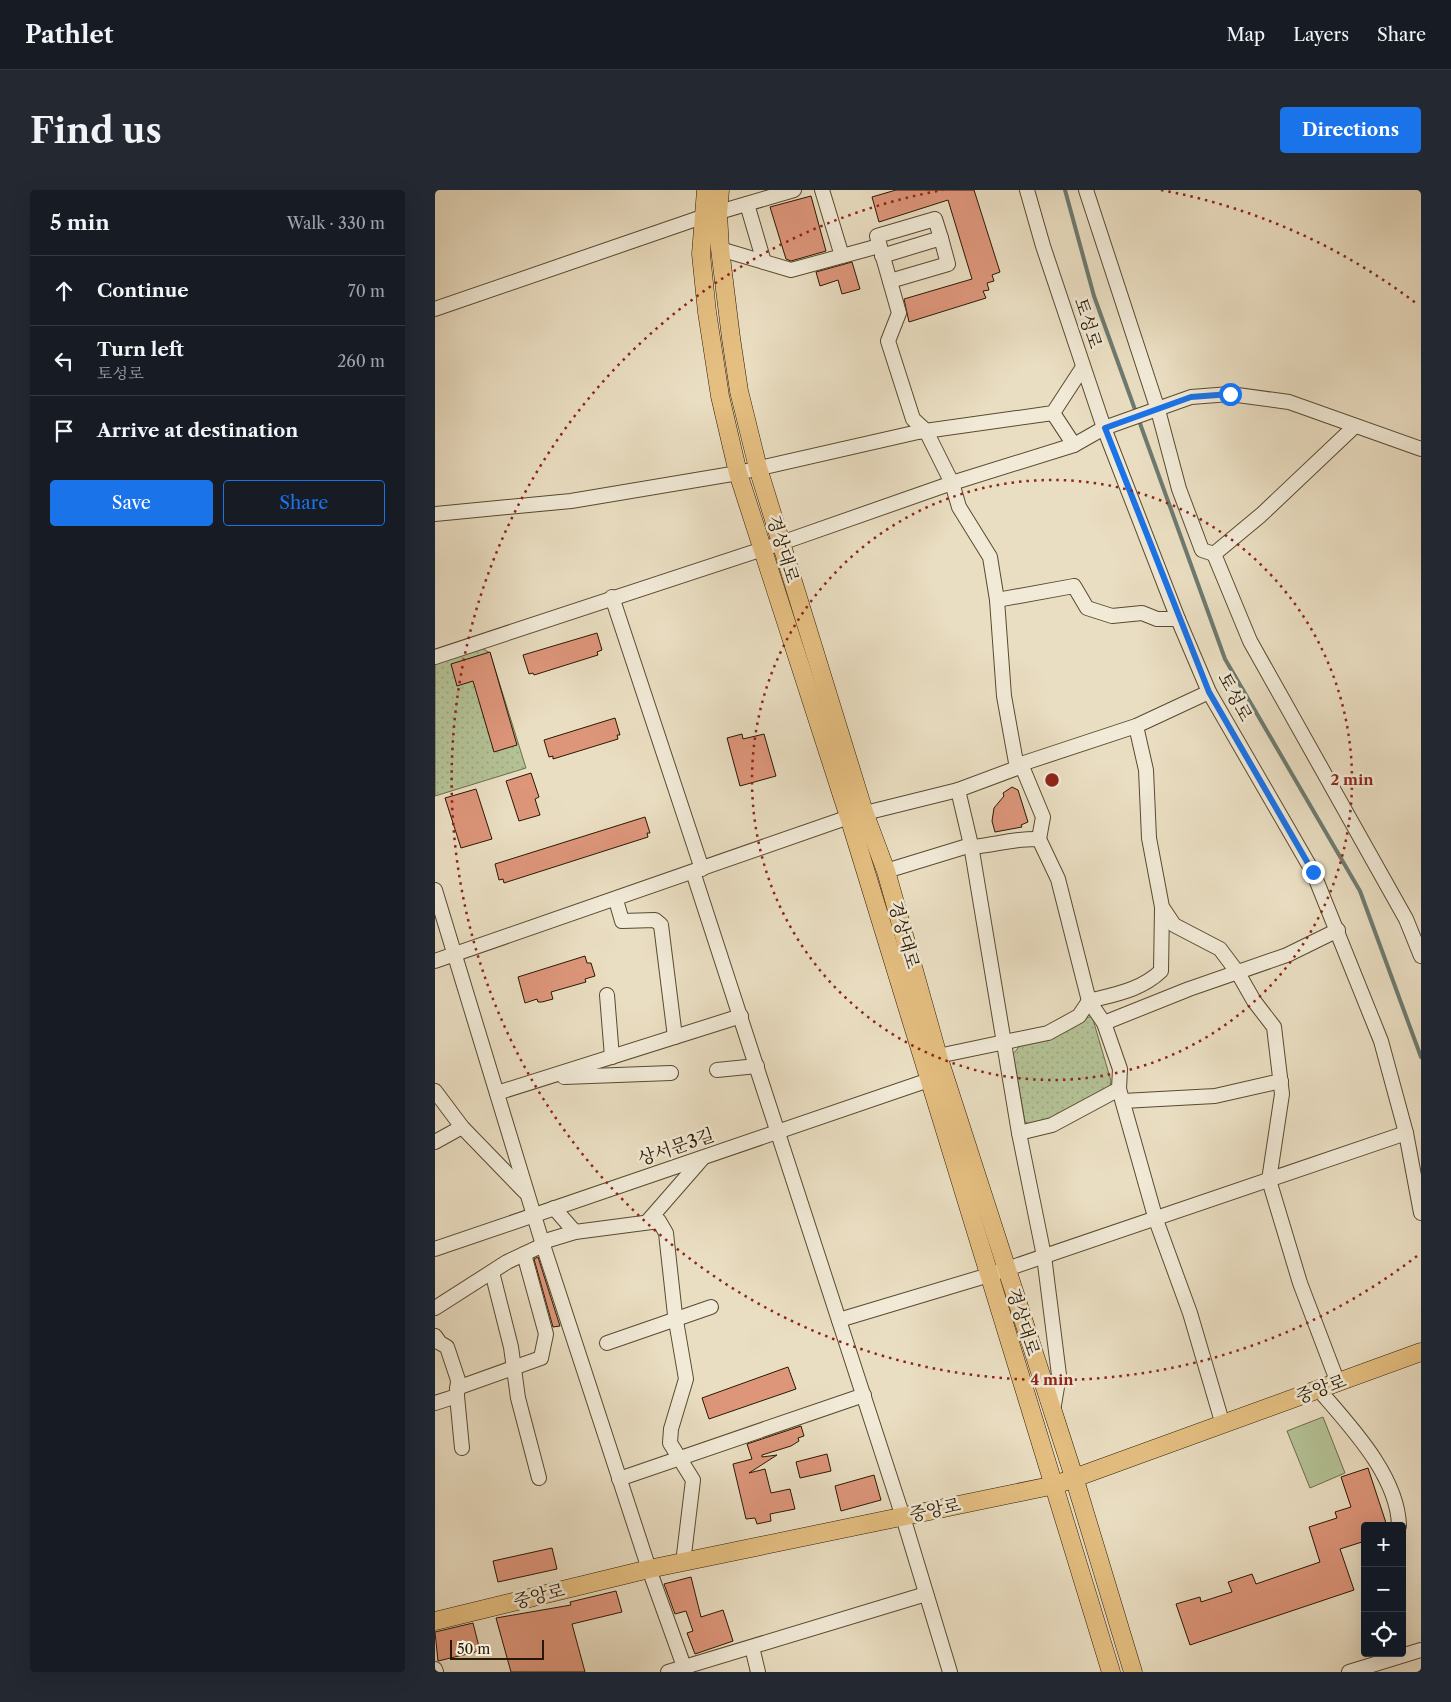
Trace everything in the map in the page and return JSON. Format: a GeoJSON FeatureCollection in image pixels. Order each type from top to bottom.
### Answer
{"type":"FeatureCollection","features":[{"type":"Feature","properties":{"kind":"main road","name":"경상대로"},"geometry":{"type":"LineString","coordinates":[[706,190],[710,215],[720,249],[739,391],[758,468],[857,814],[929,1080],[997,1272],[1053,1414],[1133,1672]]}},
{"type":"Feature","properties":{"kind":"main road","name":"경상대로"},"geometry":{"type":"LineString","coordinates":[[720,190],[710,215],[701,254],[719,396],[738,473],[857,814],[886,871],[1055,1485],[1111,1672]]}},
{"type":"Feature","properties":{"kind":"main road","name":"중앙로"},"geometry":{"type":"LineString","coordinates":[[435,1621],[649,1569],[1055,1485],[1421,1352]]}},
{"type":"Feature","properties":{"kind":"street"},"geometry":{"type":"LineString","coordinates":[[435,309],[710,215],[794,190]]}},
{"type":"Feature","properties":{"kind":"street"},"geometry":{"type":"LineString","coordinates":[[822,190],[842,256]]}},
{"type":"Feature","properties":{"kind":"street","name":"토성로"},"geometry":{"type":"LineString","coordinates":[[1027,190],[1043,246],[1083,367],[1108,427],[1178,619],[1209,692],[1313,872],[1338,930],[1381,1041],[1406,1133],[1421,1213]]}},
{"type":"Feature","properties":{"kind":"street"},"geometry":{"type":"LineString","coordinates":[[1086,190],[1158,410],[1179,489],[1202,550],[1213,554],[1249,641],[1406,919],[1421,956]]}},
{"type":"Feature","properties":{"kind":"street"},"geometry":{"type":"LineString","coordinates":[[747,204],[764,262]]}},
{"type":"Feature","properties":{"kind":"street"},"geometry":{"type":"LineString","coordinates":[[890,281],[948,264],[935,219],[877,236],[899,313],[889,342],[913,419],[926,431],[952,483],[959,507],[989,557],[997,600],[1004,696],[1019,766],[1043,817],[1039,840],[1057,879],[1089,1001],[1104,1023],[1120,1069],[1121,1095],[1156,1220],[1190,1313],[1223,1425]]}},
{"type":"Feature","properties":{"kind":"street"},"geometry":{"type":"LineString","coordinates":[[720,249],[791,270],[842,256],[881,251],[941,238]]}},
{"type":"Feature","properties":{"kind":"street"},"geometry":{"type":"LineString","coordinates":[[435,514],[571,501],[738,473],[926,431],[1053,413],[1083,367]]}},
{"type":"Feature","properties":{"kind":"street"},"geometry":{"type":"LineString","coordinates":[[435,657],[781,543],[952,483],[1074,445],[1108,427],[1191,397],[1230,394],[1289,402],[1421,450]]}},
{"type":"Feature","properties":{"kind":"street"},"geometry":{"type":"LineString","coordinates":[[1053,413],[1074,445]]}},
{"type":"Feature","properties":{"kind":"street"},"geometry":{"type":"LineString","coordinates":[[1213,554],[1261,515],[1355,426]]}},
{"type":"Feature","properties":{"kind":"street"},"geometry":{"type":"LineString","coordinates":[[997,600],[1074,586],[1087,608],[1112,616],[1142,613],[1157,619],[1178,619]]}},
{"type":"Feature","properties":{"kind":"street"},"geometry":{"type":"LineString","coordinates":[[613,597],[698,870],[741,1016],[903,1517],[950,1672]]}},
{"type":"Feature","properties":{"kind":"street"},"geometry":{"type":"LineString","coordinates":[[435,961],[615,900],[857,814],[957,790],[1019,766],[1136,726],[1209,692]]}},
{"type":"Feature","properties":{"kind":"street"},"geometry":{"type":"LineString","coordinates":[[938,1056],[1048,1033],[1079,1016],[1089,1001],[1128,991],[1150,982],[1161,971],[1162,907],[1149,838],[1146,770],[1136,726]]}},
{"type":"Feature","properties":{"kind":"street"},"geometry":{"type":"LineString","coordinates":[[957,790],[971,846],[1019,1133],[1044,1256],[1059,1375],[1053,1414]]}},
{"type":"Feature","properties":{"kind":"street"},"geometry":{"type":"LineString","coordinates":[[886,871],[971,846],[998,844],[1018,838],[1039,840]]}},
{"type":"Feature","properties":{"kind":"street"},"geometry":{"type":"LineString","coordinates":[[435,890],[533,1215],[649,1569],[685,1670]]}},
{"type":"Feature","properties":{"kind":"street"},"geometry":{"type":"LineString","coordinates":[[615,900],[622,921],[655,920],[661,925],[675,1036]]}},
{"type":"Feature","properties":{"kind":"street"},"geometry":{"type":"LineString","coordinates":[[1162,907],[1174,925],[1220,949],[1238,973],[1254,1001],[1274,1027],[1282,1094],[1269,1180],[1300,1282],[1338,1383]]}},
{"type":"Feature","properties":{"kind":"street"},"geometry":{"type":"LineString","coordinates":[[1104,1023],[1189,989],[1287,955],[1338,930]]}},
{"type":"Feature","properties":{"kind":"street"},"geometry":{"type":"LineString","coordinates":[[607,995],[612,1057]]}},
{"type":"Feature","properties":{"kind":"street"},"geometry":{"type":"LineString","coordinates":[[497,1093],[741,1016]]}},
{"type":"Feature","properties":{"kind":"street"},"geometry":{"type":"LineString","coordinates":[[717,1070],[757,1066]]}},
{"type":"Feature","properties":{"kind":"street"},"geometry":{"type":"LineString","coordinates":[[546,1078],[671,1073]]}},
{"type":"Feature","properties":{"kind":"street","name":"상서문3길"},"geometry":{"type":"LineString","coordinates":[[435,1250],[929,1080]]}},
{"type":"Feature","properties":{"kind":"street"},"geometry":{"type":"LineString","coordinates":[[1019,1133],[1051,1125],[1121,1095],[1215,1096],[1281,1081]]}},
{"type":"Feature","properties":{"kind":"street"},"geometry":{"type":"LineString","coordinates":[[435,1091],[462,1127],[527,1194]]}},
{"type":"Feature","properties":{"kind":"street"},"geometry":{"type":"LineString","coordinates":[[435,1142],[462,1127]]}},
{"type":"Feature","properties":{"kind":"street"},"geometry":{"type":"LineString","coordinates":[[839,1320],[997,1272],[1156,1220],[1406,1133]]}},
{"type":"Feature","properties":{"kind":"street"},"geometry":{"type":"LineString","coordinates":[[647,1222],[703,1158]]}},
{"type":"Feature","properties":{"kind":"street"},"geometry":{"type":"LineString","coordinates":[[554,1208],[575,1232]]}},
{"type":"Feature","properties":{"kind":"street"},"geometry":{"type":"LineString","coordinates":[[435,1308],[491,1272],[542,1243],[575,1232],[659,1221],[666,1233],[675,1318],[686,1379],[671,1428],[670,1443],[693,1480],[683,1563]]}},
{"type":"Feature","properties":{"kind":"street"},"geometry":{"type":"LineString","coordinates":[[435,1404],[457,1392],[541,1358],[546,1334],[524,1254]]}},
{"type":"Feature","properties":{"kind":"street"},"geometry":{"type":"LineString","coordinates":[[491,1272],[514,1368],[517,1398],[539,1478]]}},
{"type":"Feature","properties":{"kind":"street"},"geometry":{"type":"LineString","coordinates":[[607,1343],[711,1307]]}},
{"type":"Feature","properties":{"kind":"street"},"geometry":{"type":"LineString","coordinates":[[435,1336],[440,1344],[447,1346],[458,1380],[457,1392],[461,1448]]}},
{"type":"Feature","properties":{"kind":"street"},"geometry":{"type":"LineString","coordinates":[[1319,1390],[1340,1415],[1389,1482],[1399,1512],[1399,1522]]}},
{"type":"Feature","properties":{"kind":"street"},"geometry":{"type":"LineString","coordinates":[[619,1479],[863,1395]]}},
{"type":"Feature","properties":{"kind":"street"},"geometry":{"type":"LineString","coordinates":[[668,1672],[685,1670],[752,1647],[927,1594]]}},
{"type":"Feature","properties":{"kind":"street"},"geometry":{"type":"LineString","coordinates":[[752,1647],[758,1672]]}},
{"type":"Feature","properties":{"kind":"street"},"geometry":{"type":"LineString","coordinates":[[1349,1672],[1365,1664],[1421,1650]]}},
{"type":"Feature","properties":{"kind":"green space"},"geometry":{"type":"Polygon","coordinates":[[[480,647],[490,653],[526,768],[435,796],[435,662],[480,647]]]}},
{"type":"Feature","properties":{"kind":"green space"},"geometry":{"type":"Polygon","coordinates":[[[1092,1016],[1111,1081],[1109,1090],[1033,1127],[1025,1122],[1013,1054],[1023,1042],[1092,1016]]]}},
{"type":"Feature","properties":{"kind":"green space"},"geometry":{"type":"Polygon","coordinates":[[[1323,1417],[1345,1473],[1310,1488],[1287,1431],[1323,1417]]]}},
{"type":"Feature","properties":{"kind":"building"},"geometry":{"type":"Polygon","coordinates":[[[896,190],[974,190],[1000,272],[992,275],[994,281],[987,283],[989,290],[983,291],[986,298],[909,322],[904,299],[972,279],[948,200],[879,222],[872,197],[896,190]]]}},
{"type":"Feature","properties":{"kind":"building"},"geometry":{"type":"Polygon","coordinates":[[[811,196],[826,251],[791,261],[786,259],[770,207],[811,196]]]}},
{"type":"Feature","properties":{"kind":"building"},"geometry":{"type":"Polygon","coordinates":[[[852,262],[860,289],[842,294],[838,280],[820,286],[816,272],[852,262]]]}},
{"type":"Feature","properties":{"kind":"building"},"geometry":{"type":"Polygon","coordinates":[[[597,633],[602,650],[597,652],[598,655],[534,675],[533,673],[529,674],[523,655],[597,633]]]}},
{"type":"Feature","properties":{"kind":"building"},"geometry":{"type":"Polygon","coordinates":[[[490,652],[517,745],[494,752],[473,681],[457,686],[451,664],[490,652]]]}},
{"type":"Feature","properties":{"kind":"building"},"geometry":{"type":"Polygon","coordinates":[[[615,718],[620,735],[617,735],[618,739],[553,759],[553,756],[549,757],[544,740],[615,718]]]}},
{"type":"Feature","properties":{"kind":"building"},"geometry":{"type":"Polygon","coordinates":[[[742,734],[743,739],[764,734],[776,776],[740,786],[727,738],[742,734]]]}},
{"type":"Feature","properties":{"kind":"building"},"geometry":{"type":"Polygon","coordinates":[[[531,773],[539,797],[535,799],[540,815],[519,821],[506,781],[531,773]]]}},
{"type":"Feature","properties":{"kind":"building"},"geometry":{"type":"Polygon","coordinates":[[[1012,787],[1018,790],[1028,822],[1021,825],[1022,827],[995,832],[992,821],[994,808],[1004,796],[1003,793],[1012,787]]]}},
{"type":"Feature","properties":{"kind":"building"},"geometry":{"type":"Polygon","coordinates":[[[476,789],[492,839],[461,848],[445,798],[476,789]]]}},
{"type":"Feature","properties":{"kind":"building"},"geometry":{"type":"Polygon","coordinates":[[[645,817],[650,833],[647,833],[648,837],[504,883],[503,879],[499,880],[495,864],[645,817]]]}},
{"type":"Feature","properties":{"kind":"building"},"geometry":{"type":"Polygon","coordinates":[[[585,956],[587,963],[591,963],[595,976],[585,979],[586,982],[551,992],[553,999],[538,1002],[537,999],[525,1003],[518,977],[585,956]]]}},
{"type":"Feature","properties":{"kind":"building"},"geometry":{"type":"Polygon","coordinates":[[[538,1257],[560,1326],[553,1327],[534,1259],[538,1257]]]}},
{"type":"Feature","properties":{"kind":"building"},"geometry":{"type":"Polygon","coordinates":[[[788,1367],[796,1389],[709,1419],[702,1398],[788,1367]]]}},
{"type":"Feature","properties":{"kind":"building"},"geometry":{"type":"Polygon","coordinates":[[[801,1426],[804,1436],[798,1438],[799,1441],[791,1446],[762,1455],[762,1457],[777,1455],[749,1473],[765,1469],[771,1493],[790,1489],[795,1509],[770,1514],[771,1521],[757,1524],[755,1518],[746,1519],[733,1464],[752,1459],[747,1444],[801,1426]]]}},
{"type":"Feature","properties":{"kind":"building"},"geometry":{"type":"Polygon","coordinates":[[[827,1454],[831,1471],[800,1478],[796,1462],[827,1454]]]}},
{"type":"Feature","properties":{"kind":"building"},"geometry":{"type":"Polygon","coordinates":[[[1368,1468],[1386,1522],[1361,1522],[1361,1542],[1340,1549],[1354,1590],[1190,1645],[1176,1604],[1200,1597],[1201,1602],[1232,1592],[1228,1582],[1252,1574],[1256,1584],[1320,1562],[1309,1527],[1337,1518],[1335,1512],[1351,1507],[1341,1477],[1368,1468]]]}},
{"type":"Feature","properties":{"kind":"building"},"geometry":{"type":"Polygon","coordinates":[[[874,1475],[881,1500],[841,1511],[835,1486],[874,1475]]]}},
{"type":"Feature","properties":{"kind":"building"},"geometry":{"type":"Polygon","coordinates":[[[552,1548],[557,1569],[498,1582],[493,1561],[552,1548]]]}},
{"type":"Feature","properties":{"kind":"building"},"geometry":{"type":"Polygon","coordinates":[[[691,1577],[701,1617],[723,1610],[733,1641],[695,1654],[687,1633],[693,1631],[686,1611],[675,1614],[664,1584],[691,1577]]]}},
{"type":"Feature","properties":{"kind":"building"},"geometry":{"type":"Polygon","coordinates":[[[616,1591],[622,1612],[572,1624],[585,1672],[511,1672],[496,1618],[571,1605],[570,1602],[616,1591]]]}},
{"type":"Feature","properties":{"kind":"building"},"geometry":{"type":"Polygon","coordinates":[[[473,1623],[480,1651],[438,1661],[435,1632],[473,1623]]]}},
{"type":"Feature","properties":{"kind":"waterway"},"geometry":{"type":"LineString","coordinates":[[1065,190],[1094,296],[1225,659],[1360,891],[1421,1057]]}},
{"type":"Feature","properties":{"kind":"route"},"geometry":{"type":"LineString","coordinates":[[1230,394],[1191,397],[1105,428],[1178,619],[1209,692],[1313,872]]}}]}
